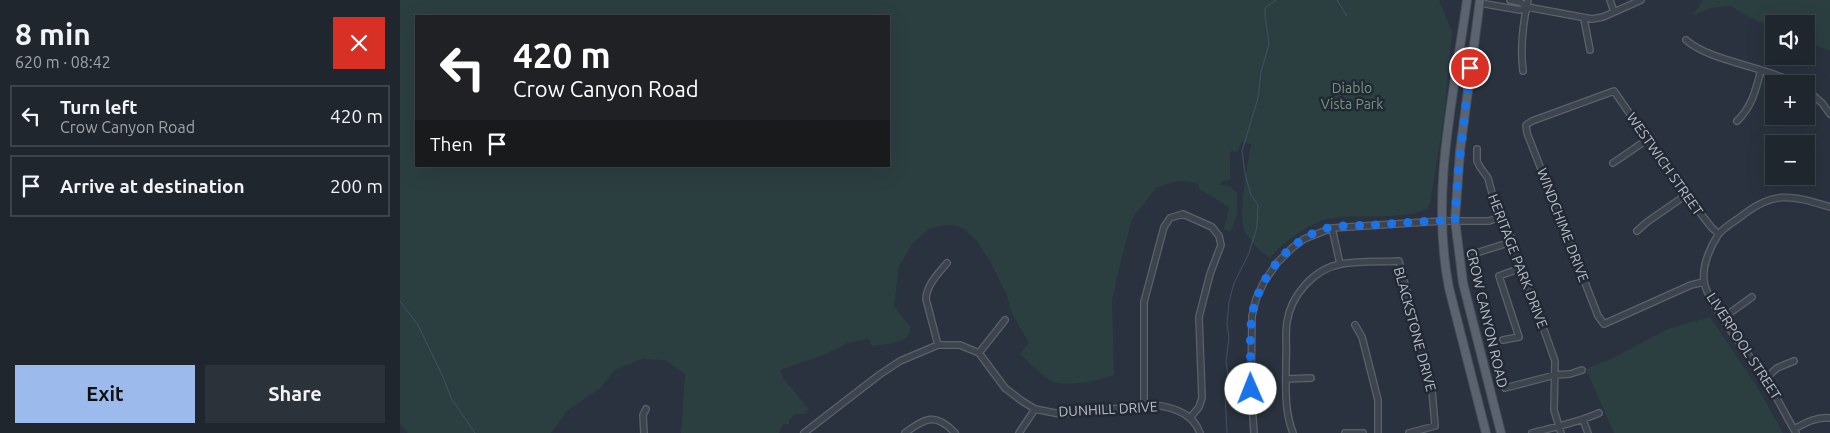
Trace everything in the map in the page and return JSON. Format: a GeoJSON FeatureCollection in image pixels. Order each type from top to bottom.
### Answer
{"type":"FeatureCollection","features":[{"type":"Feature","properties":{"kind":"main road","name":"CROW CANYON ROAD"},"geometry":{"type":"LineString","coordinates":[[1467,0],[1445,160],[1442,221],[1445,265],[1449,288],[1486,433]]}},
{"type":"Feature","properties":{"kind":"main road","name":"CROW CANYON ROAD"},"geometry":{"type":"LineString","coordinates":[[1480,2],[1460,151],[1455,220],[1463,283],[1501,433]]}},
{"type":"Feature","properties":{"kind":"street"},"geometry":{"type":"LineString","coordinates":[[1510,0],[1520,2],[1527,7],[1584,19],[1592,19],[1614,12],[1641,0]]}},
{"type":"Feature","properties":{"kind":"street"},"geometry":{"type":"LineString","coordinates":[[1523,71],[1521,58],[1528,0]]}},
{"type":"Feature","properties":{"kind":"street"},"geometry":{"type":"LineString","coordinates":[[1610,0],[1614,12]]}},
{"type":"Feature","properties":{"kind":"street"},"geometry":{"type":"LineString","coordinates":[[1480,2],[1520,10],[1527,7]]}},
{"type":"Feature","properties":{"kind":"street"},"geometry":{"type":"LineString","coordinates":[[1584,19],[1590,50]]}},
{"type":"Feature","properties":{"kind":"street"},"geometry":{"type":"LineString","coordinates":[[1686,40],[1693,46],[1778,75]]}},
{"type":"Feature","properties":{"kind":"street"},"geometry":{"type":"LineString","coordinates":[[1737,121],[1745,113],[1754,96],[1761,70]]}},
{"type":"Feature","properties":{"kind":"street","name":"WESTWICH STREET"},"geometry":{"type":"LineString","coordinates":[[1526,125],[1532,121],[1614,91],[1686,195],[1719,234]]}},
{"type":"Feature","properties":{"kind":"street"},"geometry":{"type":"LineString","coordinates":[[1815,97],[1830,114]]}},
{"type":"Feature","properties":{"kind":"street","name":"WINDCHIME DRIVE"},"geometry":{"type":"LineString","coordinates":[[1526,125],[1527,133],[1598,316],[1604,324],[1691,285],[1704,282]]}},
{"type":"Feature","properties":{"kind":"street"},"geometry":{"type":"LineString","coordinates":[[1613,163],[1648,140]]}},
{"type":"Feature","properties":{"kind":"street","name":"HERITAGE PARK DRIVE"},"geometry":{"type":"LineString","coordinates":[[1477,149],[1477,161],[1488,178],[1500,217],[1506,223],[1510,242],[1526,279],[1555,361],[1554,410],[1560,430]]}},
{"type":"Feature","properties":{"kind":"street"},"geometry":{"type":"LineString","coordinates":[[1638,231],[1647,222],[1686,195]]}},
{"type":"Feature","properties":{"kind":"street","name":"LIVERPOOL STREET"},"geometry":{"type":"LineString","coordinates":[[1795,431],[1765,379],[1711,301],[1704,282],[1704,270],[1709,252],[1719,234],[1763,201],[1776,197],[1790,196],[1830,207]]}},
{"type":"Feature","properties":{"kind":"street"},"geometry":{"type":"LineString","coordinates":[[1144,406],[1144,302],[1164,227],[1170,218],[1183,214],[1212,227],[1220,236],[1221,245],[1210,274],[1199,317],[1202,398],[1199,407],[1190,418]]}},
{"type":"Feature","properties":{"kind":"street"},"geometry":{"type":"LineString","coordinates":[[1254,433],[1251,337],[1256,299],[1276,263],[1304,239],[1332,228],[1455,220],[1489,221],[1500,217]]}},
{"type":"Feature","properties":{"kind":"street"},"geometry":{"type":"LineString","coordinates":[[1332,228],[1340,264]]}},
{"type":"Feature","properties":{"kind":"street"},"geometry":{"type":"LineString","coordinates":[[1473,254],[1510,242]]}},
{"type":"Feature","properties":{"kind":"street","name":"BLACKSTONE DRIVE"},"geometry":{"type":"LineString","coordinates":[[1293,433],[1289,424],[1286,406],[1286,379],[1287,322],[1294,301],[1305,284],[1320,272],[1340,264],[1399,260],[1432,390],[1435,426],[1409,433]]}},
{"type":"Feature","properties":{"kind":"street"},"geometry":{"type":"LineString","coordinates":[[938,345],[926,299],[927,291],[933,280],[947,263]]}},
{"type":"Feature","properties":{"kind":"street"},"geometry":{"type":"LineString","coordinates":[[1503,340],[1518,336],[1499,276],[1521,268]]}},
{"type":"Feature","properties":{"kind":"street"},"geometry":{"type":"LineString","coordinates":[[1723,318],[1752,297]]}},
{"type":"Feature","properties":{"kind":"street"},"geometry":{"type":"LineString","coordinates":[[804,433],[900,361],[938,345],[960,346],[979,353],[1005,320]]}},
{"type":"Feature","properties":{"kind":"street"},"geometry":{"type":"LineString","coordinates":[[1355,325],[1362,337],[1378,400],[1378,433]]}},
{"type":"Feature","properties":{"kind":"street","name":"DUNHILL DRIVE"},"geometry":{"type":"LineString","coordinates":[[979,353],[1005,388],[1035,408],[1060,414],[1144,406],[1167,406],[1190,418],[1200,433]]}},
{"type":"Feature","properties":{"kind":"street"},"geometry":{"type":"LineString","coordinates":[[1765,379],[1777,368],[1794,361]]}},
{"type":"Feature","properties":{"kind":"street"},"geometry":{"type":"LineString","coordinates":[[1505,388],[1582,370]]}},
{"type":"Feature","properties":{"kind":"street"},"geometry":{"type":"LineString","coordinates":[[1286,379],[1311,378]]}},
{"type":"Feature","properties":{"kind":"street"},"geometry":{"type":"LineString","coordinates":[[1019,433],[1035,408]]}},
{"type":"Feature","properties":{"kind":"street"},"geometry":{"type":"LineString","coordinates":[[644,433],[643,415],[646,409]]}},
{"type":"Feature","properties":{"kind":"street"},"geometry":{"type":"LineString","coordinates":[[1532,433],[1560,430],[1598,413]]}},
{"type":"Feature","properties":{"kind":"street"},"geometry":{"type":"LineString","coordinates":[[1795,431],[1815,420],[1824,417],[1830,418]]}},
{"type":"Feature","properties":{"kind":"street"},"geometry":{"type":"LineString","coordinates":[[905,433],[921,421],[932,419],[939,420],[955,433]]}},
{"type":"Feature","properties":{"kind":"street"},"geometry":{"type":"LineString","coordinates":[[1583,420],[1588,433]]}},
{"type":"Feature","properties":{"kind":"street"},"geometry":{"type":"LineString","coordinates":[[1345,433],[1363,433]]}},
{"type":"Feature","properties":{"kind":"green space","name":"Diablo Vista Park"},"geometry":{"type":"Polygon","coordinates":[[[400,0],[1439,0],[1452,32],[1444,116],[1430,204],[1427,208],[1404,215],[1329,219],[1310,226],[1284,244],[1270,258],[1249,238],[1242,223],[1251,144],[1241,142],[1238,151],[1234,152],[1232,150],[1230,154],[1230,179],[1221,182],[1221,185],[1229,186],[1237,193],[1237,214],[1231,231],[1224,230],[1229,207],[1199,189],[1198,184],[1187,181],[1176,181],[1156,188],[1132,219],[1112,301],[1114,375],[1072,384],[1050,380],[1038,371],[1020,354],[1029,343],[1012,314],[1006,293],[990,261],[976,240],[964,229],[954,225],[944,225],[929,229],[913,243],[899,266],[894,306],[910,327],[910,333],[907,337],[890,344],[872,346],[868,339],[848,343],[826,354],[780,370],[783,378],[809,409],[805,414],[795,414],[789,420],[789,424],[783,424],[779,433],[681,433],[685,374],[665,360],[642,359],[615,370],[600,388],[567,411],[551,433],[408,433],[400,423],[400,0]]]}},
{"type":"Feature","properties":{"kind":"green space"},"geometry":{"type":"Polygon","coordinates":[[[1703,0],[1830,0],[1830,51],[1815,45],[1815,15],[1765,15],[1765,24],[1731,6],[1711,8],[1693,15],[1703,0]]]}},
{"type":"Feature","properties":{"kind":"green space"},"geometry":{"type":"Polygon","coordinates":[[[1710,317],[1758,388],[1783,433],[1614,433],[1586,369],[1611,359],[1668,329],[1710,317]]]}},
{"type":"Feature","properties":{"kind":"waterway"},"geometry":{"type":"LineString","coordinates":[[1227,433],[1225,394],[1228,376],[1226,361],[1229,338],[1227,324],[1229,302],[1234,283],[1249,253],[1257,227],[1258,205],[1251,195],[1245,174],[1242,151],[1258,98],[1261,72],[1269,43],[1265,8],[1276,0]]}},
{"type":"Feature","properties":{"kind":"waterway"},"geometry":{"type":"LineString","coordinates":[[1337,0],[1347,16]]}},
{"type":"Feature","properties":{"kind":"waterway"},"geometry":{"type":"LineString","coordinates":[[400,301],[418,325],[451,398],[475,433]]}},
{"type":"Feature","properties":{"kind":"route"},"geometry":{"type":"LineString","coordinates":[[1251,389],[1252,316],[1256,299],[1276,263],[1292,248],[1304,239],[1332,228],[1455,220],[1458,174],[1470,68]]}}]}
